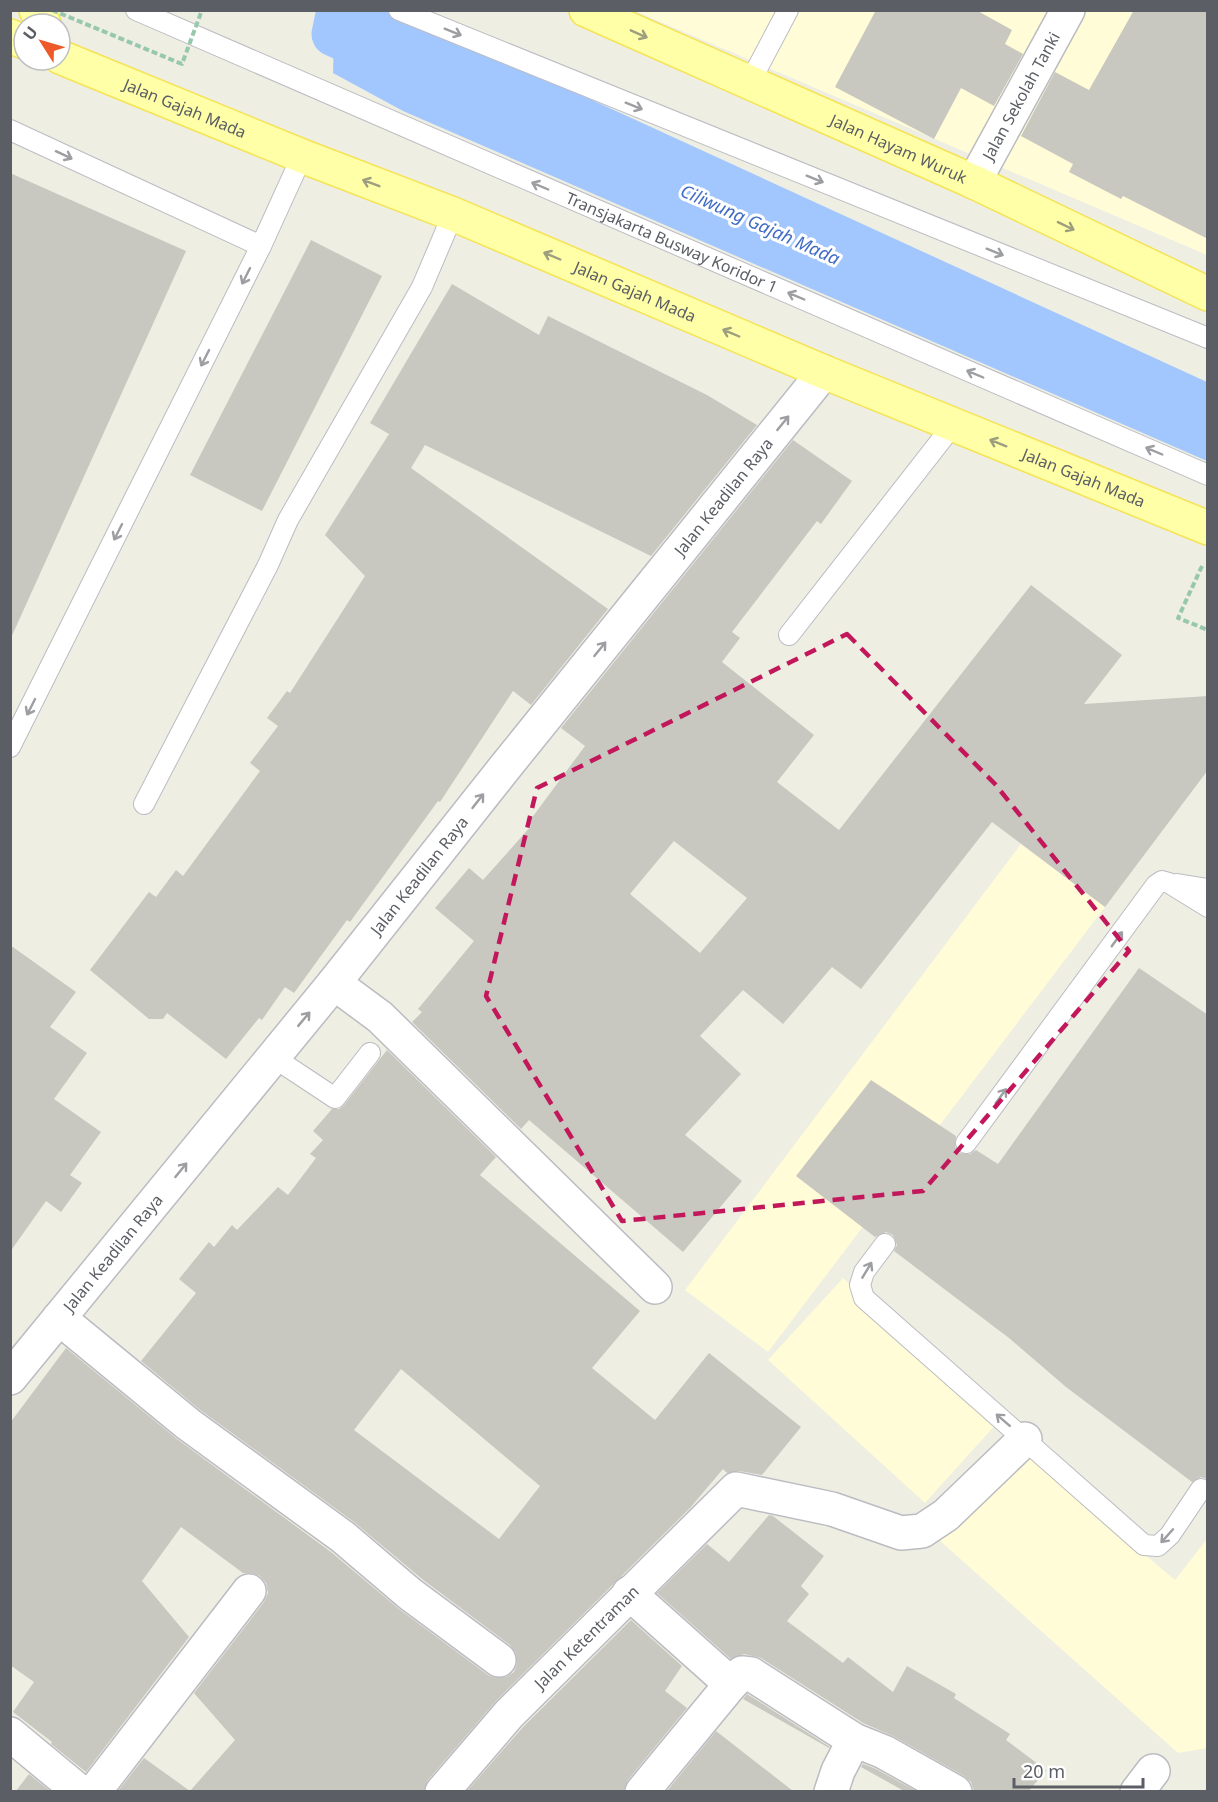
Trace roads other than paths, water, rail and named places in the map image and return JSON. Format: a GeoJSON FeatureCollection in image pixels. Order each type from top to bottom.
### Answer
{"type":"FeatureCollection","features":[{"type":"Feature","properties":{"kind":"main road","name":"Jalan Hayam Wuruk"},"geometry":{"type":"LineString","coordinates":[[586,10],[974,182],[1208,294]]}},
{"type":"Feature","properties":{"kind":"main road"},"geometry":{"type":"LineString","coordinates":[[72,53],[95,72]]}},
{"type":"Feature","properties":{"kind":"main road","name":"Jalan Gajah Mada"},"geometry":{"type":"LineString","coordinates":[[72,62],[302,156],[453,214],[824,372],[1208,528]]}},
{"type":"Feature","properties":{"kind":"street","name":"Jalan Sekolah Tanki"},"geometry":{"type":"LineString","coordinates":[[974,182],[1068,10]]}},
{"type":"Feature","properties":{"kind":"street","name":"Jalan Keadilan Raya"},"geometry":{"type":"LineString","coordinates":[[10,1378],[334,983],[824,372]]}},
{"type":"Feature","properties":{"kind":"street"},"geometry":{"type":"LineString","coordinates":[[334,983],[380,1017],[655,1287]]}},
{"type":"Feature","properties":{"kind":"street"},"geometry":{"type":"LineString","coordinates":[[60,1318],[188,1424],[343,1537],[410,1594],[499,1660]]}},
{"type":"Feature","properties":{"kind":"street","name":"Jalan Ketentraman"},"geometry":{"type":"LineString","coordinates":[[442,1791],[510,1714],[736,1489],[832,1509],[901,1533],[922,1531],[946,1515],[1025,1439]]}},
{"type":"Feature","properties":{"kind":"street"},"geometry":{"type":"LineString","coordinates":[[94,1791],[249,1591]]}},
{"type":"Feature","properties":{"kind":"street"},"geometry":{"type":"LineString","coordinates":[[629,1593],[730,1684]]}},
{"type":"Feature","properties":{"kind":"street"},"geometry":{"type":"LineString","coordinates":[[642,1791],[730,1684],[742,1674],[751,1674],[854,1740],[884,1752],[955,1791]]}},
{"type":"Feature","properties":{"kind":"street"},"geometry":{"type":"LineString","coordinates":[[10,1734],[80,1791]]}},
{"type":"Feature","properties":{"kind":"street"},"geometry":{"type":"LineString","coordinates":[[831,1791],[838,1771],[854,1740]]}},
{"type":"Feature","properties":{"kind":"lane","name":"Transjakarta Busway Koridor 1"},"geometry":{"type":"LineString","coordinates":[[136,10],[1208,475]]}},
{"type":"Feature","properties":{"kind":"lane"},"geometry":{"type":"LineString","coordinates":[[399,10],[1208,338]]}},
{"type":"Feature","properties":{"kind":"lane"},"geometry":{"type":"LineString","coordinates":[[750,82],[788,10]]}},
{"type":"Feature","properties":{"kind":"lane"},"geometry":{"type":"LineString","coordinates":[[10,130],[261,246]]}},
{"type":"Feature","properties":{"kind":"lane"},"geometry":{"type":"LineString","coordinates":[[10,747],[261,246],[302,156]]}},
{"type":"Feature","properties":{"kind":"lane"},"geometry":{"type":"LineString","coordinates":[[144,804],[268,565],[288,520],[422,287],[453,214]]}},
{"type":"Feature","properties":{"kind":"lane"},"geometry":{"type":"LineString","coordinates":[[789,635],[953,425]]}},
{"type":"Feature","properties":{"kind":"lane"},"geometry":{"type":"LineString","coordinates":[[966,1143],[1156,885],[1162,881],[1208,889]]}},
{"type":"Feature","properties":{"kind":"lane"},"geometry":{"type":"LineString","coordinates":[[1169,883],[1208,907]]}},
{"type":"Feature","properties":{"kind":"lane"},"geometry":{"type":"LineString","coordinates":[[273,1057],[335,1098],[370,1053]]}},
{"type":"Feature","properties":{"kind":"lane"},"geometry":{"type":"LineString","coordinates":[[885,1244],[864,1272],[860,1285],[864,1298],[1144,1545],[1158,1546],[1170,1535],[1201,1489]]}},
{"type":"Feature","properties":{"kind":"water"},"geometry":{"type":"Polygon","coordinates":[[[360,11],[398,11],[1207,382],[1207,461],[403,111],[333,73],[334,34],[360,11]]]}},
{"type":"Feature","properties":{"kind":"waterway","name":"Ciliwung Gajah Mada"},"geometry":{"type":"LineString","coordinates":[[339,10],[334,34],[389,59]]}}]}
